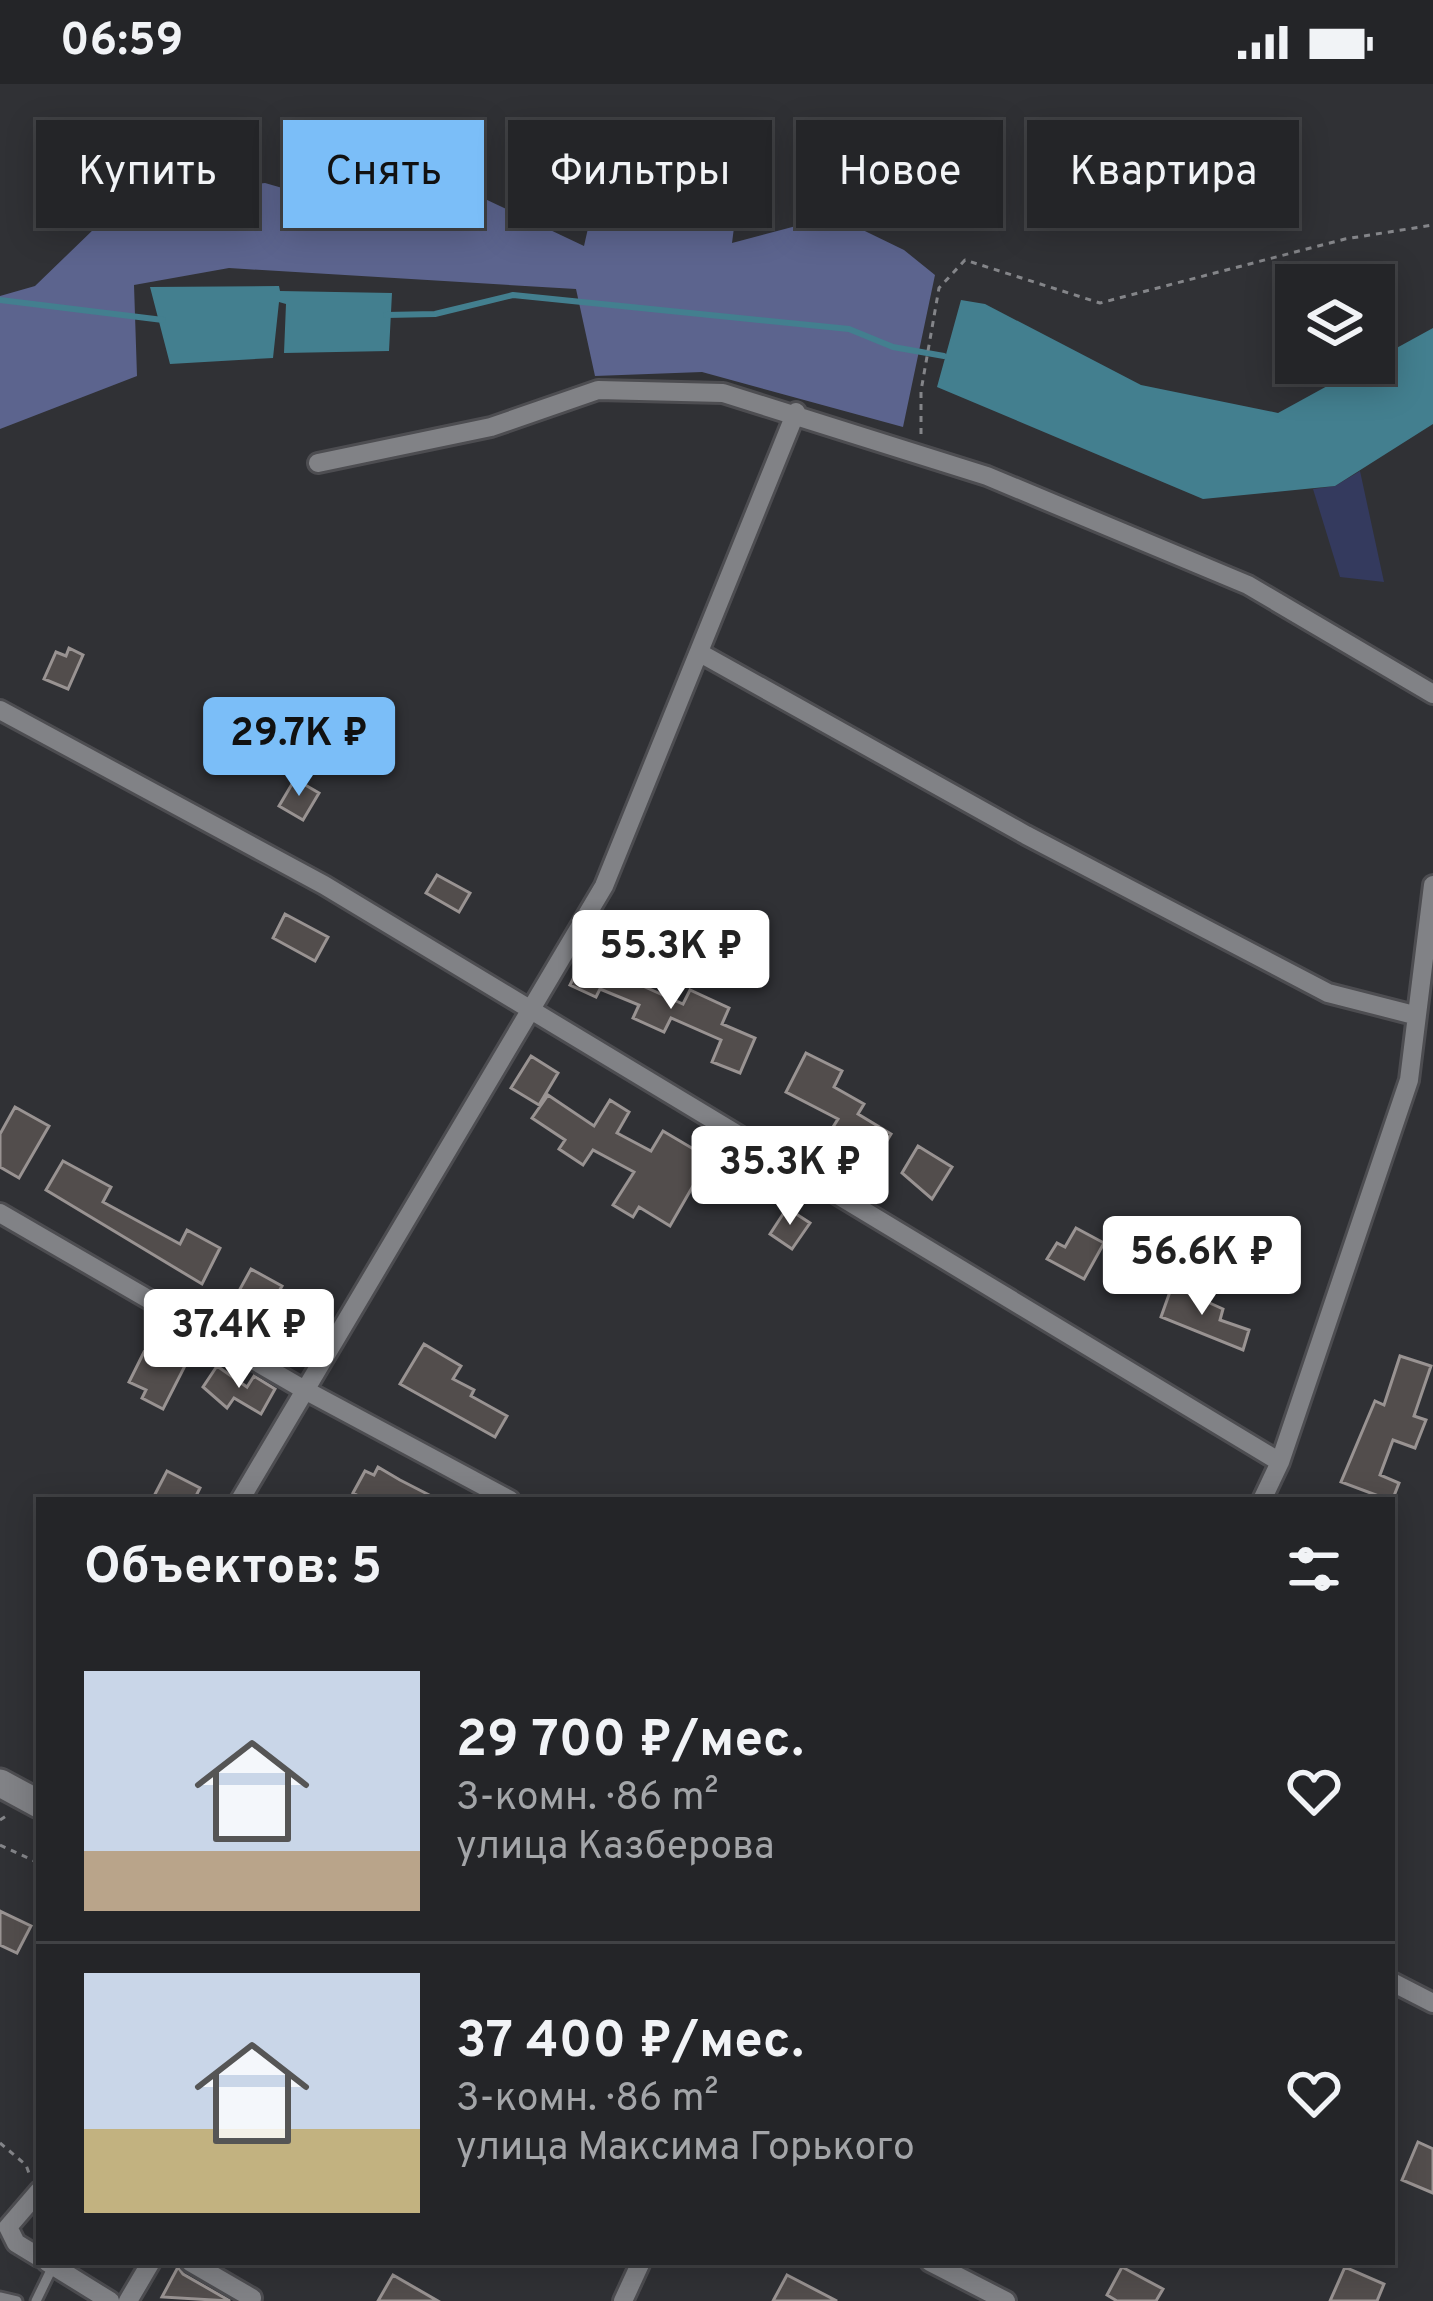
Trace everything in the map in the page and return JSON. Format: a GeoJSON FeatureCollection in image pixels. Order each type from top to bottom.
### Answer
{"type":"FeatureCollection","features":[{"type":"Feature","properties":{"kind":"street"},"geometry":{"type":"LineString","coordinates":[[318,464],[491,427],[598,390],[723,393],[796,412],[988,476],[1248,585],[1433,694]]}},
{"type":"Feature","properties":{"kind":"street"},"geometry":{"type":"LineString","coordinates":[[241,1497],[604,886],[796,412]]}},
{"type":"Feature","properties":{"kind":"street"},"geometry":{"type":"LineString","coordinates":[[700,653],[1026,835],[1328,994],[1414,1015]]}},
{"type":"Feature","properties":{"kind":"street"},"geometry":{"type":"LineString","coordinates":[[0,710],[324,885],[1280,1462]]}},
{"type":"Feature","properties":{"kind":"street"},"geometry":{"type":"LineString","coordinates":[[1263,1497],[1280,1462],[1409,1080],[1433,885]]}},
{"type":"Feature","properties":{"kind":"street"},"geometry":{"type":"LineString","coordinates":[[0,1213],[304,1389],[504,1497]]}},
{"type":"Feature","properties":{"kind":"street"},"geometry":{"type":"LineString","coordinates":[[0,1783],[36,1802]]}},
{"type":"Feature","properties":{"kind":"street"},"geometry":{"type":"LineString","coordinates":[[1395,1984],[1433,2003]]}},
{"type":"Feature","properties":{"kind":"street"},"geometry":{"type":"LineString","coordinates":[[36,2191],[8,2232],[36,2254]]}},
{"type":"Feature","properties":{"kind":"street"},"geometry":{"type":"LineString","coordinates":[[51,2265],[110,2301]]}},
{"type":"Feature","properties":{"kind":"street"},"geometry":{"type":"LineString","coordinates":[[128,2301],[149,2265]]}},
{"type":"Feature","properties":{"kind":"street"},"geometry":{"type":"LineString","coordinates":[[195,2265],[252,2298]]}},
{"type":"Feature","properties":{"kind":"street"},"geometry":{"type":"LineString","coordinates":[[623,2301],[640,2265]]}},
{"type":"Feature","properties":{"kind":"street"},"geometry":{"type":"LineString","coordinates":[[936,2265],[1006,2301]]}},
{"type":"Feature","properties":{"kind":"lane"},"geometry":{"type":"LineString","coordinates":[[36,2301],[45,2265]]}},
{"type":"Feature","properties":{"kind":"lane"},"geometry":{"type":"LineString","coordinates":[[0,2297],[17,2301]]}},
{"type":"Feature","properties":{"kind":"path"},"geometry":{"type":"LineString","coordinates":[[922,456],[921,392],[939,289],[965,260],[1100,303],[1345,239],[1433,225]]}},
{"type":"Feature","properties":{"kind":"path"},"geometry":{"type":"LineString","coordinates":[[0,1845],[36,1862]]}},
{"type":"Feature","properties":{"kind":"path"},"geometry":{"type":"LineString","coordinates":[[0,2143],[26,2165],[36,2188]]}},
{"type":"Feature","properties":{"kind":"shaded area"},"geometry":{"type":"Polygon","coordinates":[[[265,183],[283,188],[283,228],[484,228],[485,199],[508,210],[508,228],[546,228],[584,246],[588,228],[734,228],[732,243],[796,226],[859,228],[904,250],[935,275],[903,427],[702,372],[595,376],[576,289],[229,268],[134,285],[137,376],[0,429],[0,296],[35,286],[95,228],[259,228],[259,184],[265,183]]]}},
{"type":"Feature","properties":{"kind":"shaded area"},"geometry":{"type":"Polygon","coordinates":[[[279,286],[280,291],[392,293],[389,351],[284,353],[286,304],[279,302],[273,358],[170,364],[150,287],[279,286]]]}},
{"type":"Feature","properties":{"kind":"shaded area"},"geometry":{"type":"Polygon","coordinates":[[[961,300],[985,304],[1141,385],[1278,413],[1331,384],[1395,384],[1395,349],[1433,328],[1433,424],[1335,486],[1203,499],[937,387],[961,300]]]}},
{"type":"Feature","properties":{"kind":"shaded area"},"geometry":{"type":"Polygon","coordinates":[[[1360,471],[1384,582],[1340,577],[1313,489],[1335,486],[1360,471]]]}},
{"type":"Feature","properties":{"kind":"building"},"geometry":{"type":"Polygon","coordinates":[[[69,648],[83,655],[68,689],[44,679],[56,652],[66,656],[69,648]]]}},
{"type":"Feature","properties":{"kind":"building"},"geometry":{"type":"Polygon","coordinates":[[[295,779],[319,793],[303,820],[279,806],[295,779]]]}},
{"type":"Feature","properties":{"kind":"building"},"geometry":{"type":"Polygon","coordinates":[[[437,875],[470,893],[459,912],[426,893],[437,875]]]}},
{"type":"Feature","properties":{"kind":"building"},"geometry":{"type":"Polygon","coordinates":[[[285,914],[328,937],[315,961],[273,938],[285,914]]]}},
{"type":"Feature","properties":{"kind":"building"},"geometry":{"type":"Polygon","coordinates":[[[583,959],[683,1004],[690,990],[729,1008],[722,1024],[755,1038],[740,1073],[712,1062],[721,1040],[671,1018],[664,1032],[633,1018],[639,1005],[600,989],[596,997],[570,985],[583,959]]]}},
{"type":"Feature","properties":{"kind":"building"},"geometry":{"type":"Polygon","coordinates":[[[806,1053],[842,1071],[834,1087],[864,1104],[858,1114],[891,1134],[876,1159],[828,1135],[838,1119],[786,1092],[806,1053]]]}},
{"type":"Feature","properties":{"kind":"building"},"geometry":{"type":"Polygon","coordinates":[[[531,1056],[558,1073],[539,1105],[511,1088],[531,1056]]]}},
{"type":"Feature","properties":{"kind":"building"},"geometry":{"type":"Polygon","coordinates":[[[548,1095],[594,1126],[610,1100],[629,1112],[617,1133],[651,1151],[663,1131],[707,1157],[705,1161],[728,1178],[712,1200],[693,1186],[670,1226],[639,1207],[633,1217],[613,1205],[634,1172],[593,1150],[583,1165],[559,1149],[565,1140],[532,1118],[548,1095]]]}},
{"type":"Feature","properties":{"kind":"building"},"geometry":{"type":"Polygon","coordinates":[[[15,1107],[49,1126],[19,1178],[0,1167],[0,1134],[15,1107]]]}},
{"type":"Feature","properties":{"kind":"building"},"geometry":{"type":"Polygon","coordinates":[[[918,1146],[952,1167],[932,1199],[902,1173],[918,1146]]]}},
{"type":"Feature","properties":{"kind":"building"},"geometry":{"type":"Polygon","coordinates":[[[63,1161],[111,1187],[103,1202],[180,1244],[187,1230],[220,1248],[202,1284],[46,1190],[63,1161]]]}},
{"type":"Feature","properties":{"kind":"building"},"geometry":{"type":"Polygon","coordinates":[[[787,1208],[810,1223],[792,1249],[770,1234],[787,1208]]]}},
{"type":"Feature","properties":{"kind":"building"},"geometry":{"type":"Polygon","coordinates":[[[1076,1228],[1104,1243],[1084,1279],[1047,1259],[1057,1243],[1065,1247],[1076,1228]]]}},
{"type":"Feature","properties":{"kind":"building"},"geometry":{"type":"Polygon","coordinates":[[[251,1269],[282,1286],[265,1316],[234,1300],[251,1269]]]}},
{"type":"Feature","properties":{"kind":"building"},"geometry":{"type":"Polygon","coordinates":[[[1172,1286],[1223,1309],[1220,1320],[1249,1330],[1243,1350],[1161,1317],[1172,1286]]]}},
{"type":"Feature","properties":{"kind":"building"},"geometry":{"type":"Polygon","coordinates":[[[162,1340],[191,1354],[163,1409],[142,1398],[146,1390],[129,1382],[144,1352],[154,1357],[162,1340]]]}},
{"type":"Feature","properties":{"kind":"building"},"geometry":{"type":"Polygon","coordinates":[[[424,1344],[461,1366],[453,1379],[474,1390],[471,1396],[507,1416],[495,1437],[400,1384],[424,1344]]]}},
{"type":"Feature","properties":{"kind":"building"},"geometry":{"type":"Polygon","coordinates":[[[1400,1356],[1431,1366],[1414,1416],[1426,1420],[1415,1448],[1393,1440],[1380,1475],[1399,1483],[1394,1497],[1341,1482],[1375,1401],[1384,1405],[1400,1356]]]}},
{"type":"Feature","properties":{"kind":"building"},"geometry":{"type":"Polygon","coordinates":[[[217,1366],[247,1387],[254,1376],[275,1389],[261,1414],[234,1398],[227,1408],[203,1387],[217,1366]]]}},
{"type":"Feature","properties":{"kind":"building"},"geometry":{"type":"Polygon","coordinates":[[[378,1467],[433,1497],[360,1497],[353,1493],[365,1471],[374,1475],[378,1467]]]}},
{"type":"Feature","properties":{"kind":"building"},"geometry":{"type":"Polygon","coordinates":[[[167,1471],[200,1488],[196,1497],[154,1497],[167,1471]]]}},
{"type":"Feature","properties":{"kind":"building"},"geometry":{"type":"Polygon","coordinates":[[[0,1911],[31,1926],[17,1953],[0,1945],[0,1911]]]}},
{"type":"Feature","properties":{"kind":"building"},"geometry":{"type":"Polygon","coordinates":[[[1418,2142],[1433,2149],[1433,2193],[1402,2180],[1418,2142]]]}},
{"type":"Feature","properties":{"kind":"building"},"geometry":{"type":"Polygon","coordinates":[[[178,2267],[183,2274],[230,2301],[162,2297],[178,2267]]]}},
{"type":"Feature","properties":{"kind":"building"},"geometry":{"type":"Polygon","coordinates":[[[1122,2267],[1163,2289],[1156,2301],[1117,2301],[1107,2295],[1122,2267]]]}},
{"type":"Feature","properties":{"kind":"building"},"geometry":{"type":"Polygon","coordinates":[[[1345,2267],[1384,2284],[1377,2301],[1330,2301],[1345,2267]]]}},
{"type":"Feature","properties":{"kind":"building"},"geometry":{"type":"Polygon","coordinates":[[[393,2275],[438,2301],[378,2301],[393,2275]]]}},
{"type":"Feature","properties":{"kind":"building"},"geometry":{"type":"Polygon","coordinates":[[[787,2275],[837,2301],[773,2301],[787,2275]]]}},
{"type":"Feature","properties":{"kind":"waterway"},"geometry":{"type":"LineString","coordinates":[[386,315],[435,314],[513,295],[849,329],[893,347],[944,356]]}},
{"type":"Feature","properties":{"kind":"waterway"},"geometry":{"type":"LineString","coordinates":[[0,300],[163,320]]}}]}
